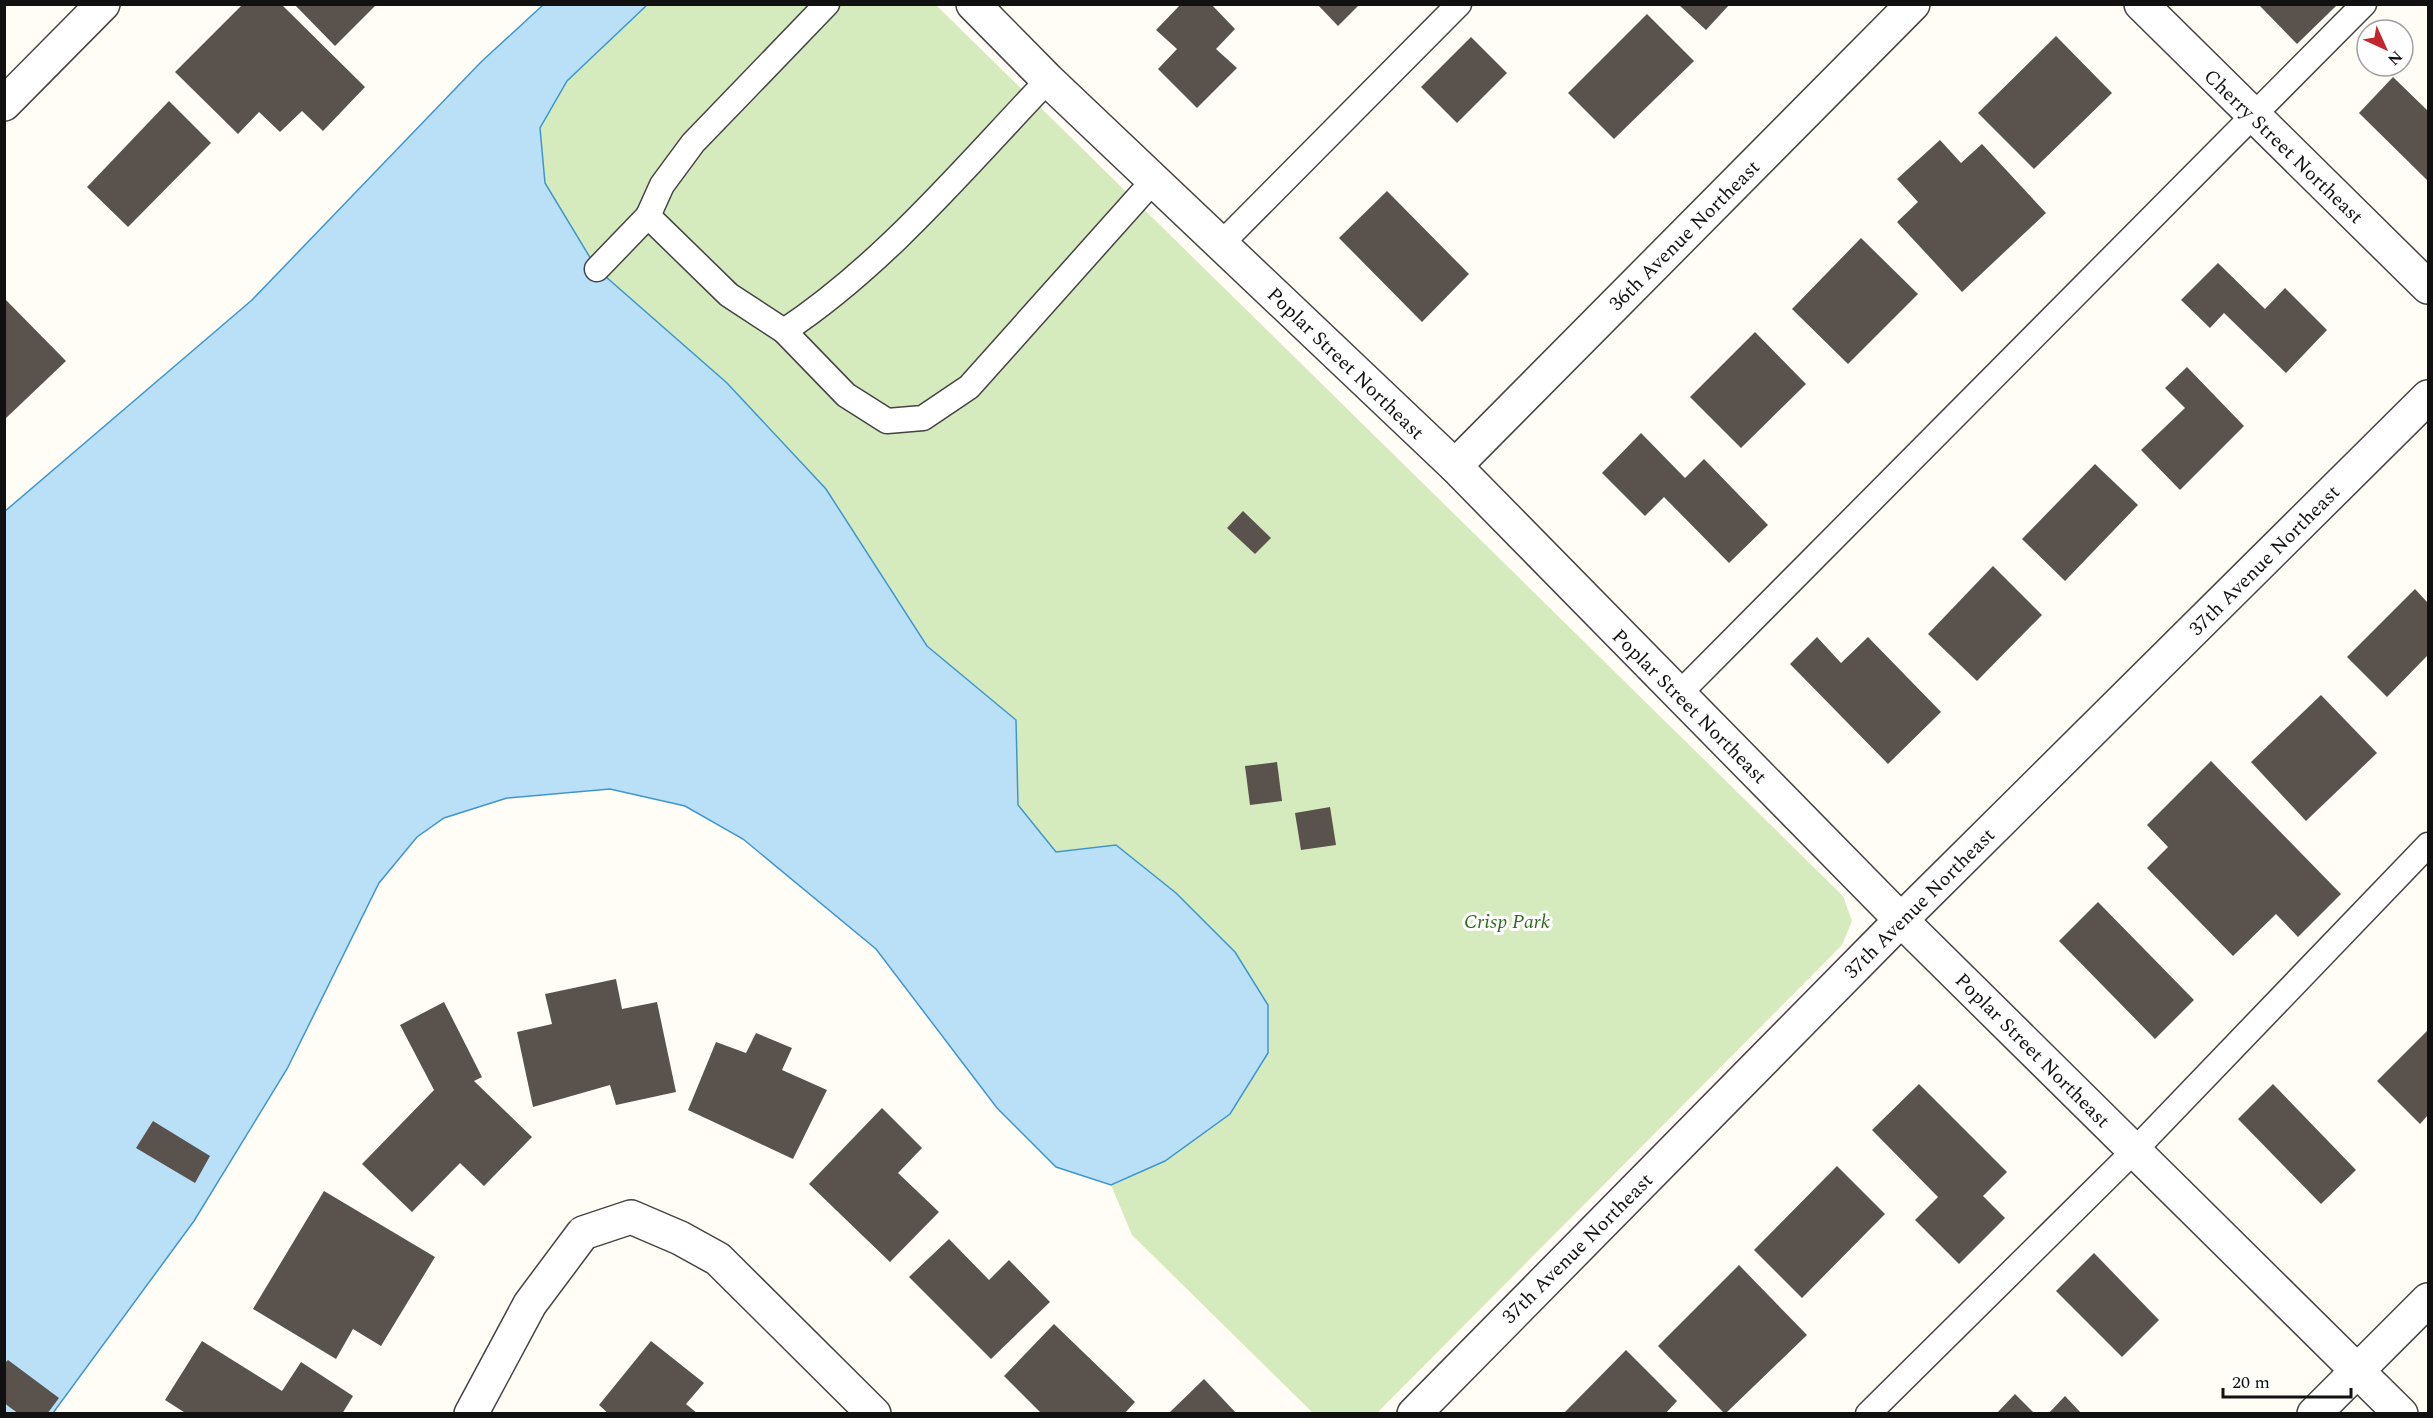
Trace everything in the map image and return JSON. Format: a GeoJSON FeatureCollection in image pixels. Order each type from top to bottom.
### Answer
{"type":"FeatureCollection","features":[{"type":"Feature","properties":{"kind":"street"},"geometry":{"type":"LineString","coordinates":[[4,104],[103,4]]}},
{"type":"Feature","properties":{"kind":"street","name":"36th Avenue Northeast"},"geometry":{"type":"LineString","coordinates":[[1455,466],[1913,4]]}},
{"type":"Feature","properties":{"kind":"street","name":"Cherry Street Northeast"},"geometry":{"type":"LineString","coordinates":[[2141,4],[2428,286]]}},
{"type":"Feature","properties":{"kind":"street","name":"Poplar Street Northeast"},"geometry":{"type":"LineString","coordinates":[[990,10],[1048,80],[1455,466],[1901,920],[2401,1413]]}},
{"type":"Feature","properties":{"kind":"street","name":"37th Avenue Northeast"},"geometry":{"type":"LineString","coordinates":[[1414,1413],[1901,920],[2428,397]]}},
{"type":"Feature","properties":{"kind":"street"},"geometry":{"type":"LineString","coordinates":[[471,1413],[530,1304],[584,1233],[632,1217],[680,1238],[718,1259],[874,1413]]}},
{"type":"Feature","properties":{"kind":"street"},"geometry":{"type":"LineString","coordinates":[[2314,1413],[2428,1300]]}},
{"type":"Feature","properties":{"kind":"lane"},"geometry":{"type":"LineString","coordinates":[[597,269],[648,216],[662,185],[693,143],[827,4]]}},
{"type":"Feature","properties":{"kind":"lane"},"geometry":{"type":"LineString","coordinates":[[1221,244],[1459,4]]}},
{"type":"Feature","properties":{"kind":"lane"},"geometry":{"type":"LineString","coordinates":[[1679,694],[2364,4]]}},
{"type":"Feature","properties":{"kind":"lane"},"geometry":{"type":"LineString","coordinates":[[784,331],[822,305],[918,217],[1048,80]]}},
{"type":"Feature","properties":{"kind":"lane"},"geometry":{"type":"LineString","coordinates":[[648,216],[729,295],[784,331],[846,395],[886,421],[923,418],[969,387],[1153,181]]}},
{"type":"Feature","properties":{"kind":"lane"},"geometry":{"type":"LineString","coordinates":[[1869,1413],[2135,1150],[2428,845]]}},
{"type":"Feature","properties":{"kind":"green space","name":"Crisp Park"},"geometry":{"type":"Polygon","coordinates":[[[647,5],[936,5],[1843,896],[1852,921],[1842,945],[1377,1413],[1313,1413],[1132,1235],[1111,1185],[1165,1161],[1268,1053],[1268,1004],[1235,952],[1176,893],[1116,846],[1056,852],[1018,805],[1016,720],[928,646],[826,489],[727,383],[597,269],[544,183],[540,128],[567,81],[647,5]]]}},
{"type":"Feature","properties":{"kind":"water"},"geometry":{"type":"Polygon","coordinates":[[[543,5],[647,5],[567,81],[540,128],[545,183],[597,269],[727,383],[826,489],[927,646],[1016,720],[1018,805],[1056,852],[1116,845],[1176,893],[1235,952],[1268,1005],[1268,1053],[1230,1114],[1165,1161],[1111,1185],[1056,1167],[997,1108],[876,949],[743,839],[685,806],[610,789],[507,798],[444,818],[417,837],[379,883],[287,1069],[194,1221],[53,1413],[5,1413],[4,512],[252,300],[481,62],[543,5]]]}},
{"type":"Feature","properties":{"kind":"building"},"geometry":{"type":"Polygon","coordinates":[[[243,4],[281,4],[365,87],[323,131],[302,111],[280,132],[259,112],[238,134],[175,72],[243,4]]]}},
{"type":"Feature","properties":{"kind":"building"},"geometry":{"type":"Polygon","coordinates":[[[294,4],[377,4],[335,46],[294,4]]]}},
{"type":"Feature","properties":{"kind":"building"},"geometry":{"type":"Polygon","coordinates":[[[1181,4],[1211,4],[1235,29],[1216,49],[1237,68],[1197,108],[1158,69],[1177,49],[1156,30],[1181,4]]]}},
{"type":"Feature","properties":{"kind":"building"},"geometry":{"type":"Polygon","coordinates":[[[1317,4],[1360,4],[1338,26],[1317,4]]]}},
{"type":"Feature","properties":{"kind":"building"},"geometry":{"type":"Polygon","coordinates":[[[1678,4],[1730,4],[1706,30],[1678,4]]]}},
{"type":"Feature","properties":{"kind":"building"},"geometry":{"type":"Polygon","coordinates":[[[2258,4],[2334,4],[2336,6],[2297,44],[2258,4]]]}},
{"type":"Feature","properties":{"kind":"building"},"geometry":{"type":"Polygon","coordinates":[[[1647,14],[1694,61],[1614,139],[1568,93],[1647,14]]]}},
{"type":"Feature","properties":{"kind":"building"},"geometry":{"type":"Polygon","coordinates":[[[2056,36],[2112,93],[2034,169],[1978,113],[2056,36]]]}},
{"type":"Feature","properties":{"kind":"building"},"geometry":{"type":"Polygon","coordinates":[[[1471,37],[1507,73],[1457,123],[1421,87],[1471,37]]]}},
{"type":"Feature","properties":{"kind":"building"},"geometry":{"type":"Polygon","coordinates":[[[2392,78],[2428,111],[2428,181],[2359,113],[2392,78]]]}},
{"type":"Feature","properties":{"kind":"building"},"geometry":{"type":"Polygon","coordinates":[[[169,101],[211,143],[128,227],[87,187],[169,101]]]}},
{"type":"Feature","properties":{"kind":"building"},"geometry":{"type":"Polygon","coordinates":[[[1940,140],[1961,163],[1982,144],[2046,213],[1962,292],[1897,222],[1918,202],[1897,179],[1940,140]]]}},
{"type":"Feature","properties":{"kind":"building"},"geometry":{"type":"Polygon","coordinates":[[[1387,191],[1469,274],[1422,322],[1339,238],[1387,191]]]}},
{"type":"Feature","properties":{"kind":"building"},"geometry":{"type":"Polygon","coordinates":[[[1861,238],[1918,294],[1848,364],[1792,309],[1861,238]]]}},
{"type":"Feature","properties":{"kind":"building"},"geometry":{"type":"Polygon","coordinates":[[[2218,263],[2265,309],[2285,288],[2327,330],[2286,373],[2224,313],[2210,328],[2181,300],[2218,263]]]}},
{"type":"Feature","properties":{"kind":"building"},"geometry":{"type":"Polygon","coordinates":[[[4,298],[66,361],[4,420],[4,298]]]}},
{"type":"Feature","properties":{"kind":"building"},"geometry":{"type":"Polygon","coordinates":[[[1755,332],[1806,384],[1741,448],[1690,397],[1755,332]]]}},
{"type":"Feature","properties":{"kind":"building"},"geometry":{"type":"Polygon","coordinates":[[[2187,367],[2244,426],[2180,490],[2141,450],[2185,408],[2165,388],[2187,367]]]}},
{"type":"Feature","properties":{"kind":"building"},"geometry":{"type":"Polygon","coordinates":[[[1641,433],[1685,478],[1704,459],[1768,525],[1729,563],[1664,497],[1645,516],[1602,473],[1641,433]]]}},
{"type":"Feature","properties":{"kind":"building"},"geometry":{"type":"Polygon","coordinates":[[[2095,464],[2138,505],[2065,581],[2022,539],[2095,464]]]}},
{"type":"Feature","properties":{"kind":"building"},"geometry":{"type":"Polygon","coordinates":[[[1243,511],[1271,538],[1255,554],[1227,528],[1243,511]]]}},
{"type":"Feature","properties":{"kind":"building"},"geometry":{"type":"Polygon","coordinates":[[[1993,566],[2042,615],[1977,681],[1928,634],[1993,566]]]}},
{"type":"Feature","properties":{"kind":"building"},"geometry":{"type":"Polygon","coordinates":[[[2415,589],[2428,603],[2428,655],[2387,697],[2347,657],[2415,589]]]}},
{"type":"Feature","properties":{"kind":"building"},"geometry":{"type":"Polygon","coordinates":[[[1817,637],[1841,663],[1868,637],[1941,712],[1888,764],[1790,664],[1817,637]]]}},
{"type":"Feature","properties":{"kind":"building"},"geometry":{"type":"Polygon","coordinates":[[[2321,695],[2377,753],[2306,821],[2251,762],[2321,695]]]}},
{"type":"Feature","properties":{"kind":"building"},"geometry":{"type":"Polygon","coordinates":[[[2211,761],[2341,894],[2298,937],[2276,914],[2233,956],[2147,868],[2168,847],[2147,825],[2211,761]]]}},
{"type":"Feature","properties":{"kind":"building"},"geometry":{"type":"Polygon","coordinates":[[[1277,762],[1282,801],[1250,805],[1245,766],[1277,762]]]}},
{"type":"Feature","properties":{"kind":"building"},"geometry":{"type":"Polygon","coordinates":[[[1330,807],[1336,845],[1301,850],[1295,813],[1330,807]]]}},
{"type":"Feature","properties":{"kind":"building"},"geometry":{"type":"Polygon","coordinates":[[[2098,902],[2194,1000],[2155,1039],[2059,941],[2098,902]]]}},
{"type":"Feature","properties":{"kind":"building"},"geometry":{"type":"Polygon","coordinates":[[[616,979],[622,1009],[657,1002],[676,1092],[616,1105],[610,1085],[533,1107],[517,1032],[552,1024],[545,994],[616,979]]]}},
{"type":"Feature","properties":{"kind":"building"},"geometry":{"type":"Polygon","coordinates":[[[444,1002],[482,1077],[474,1081],[532,1137],[484,1186],[460,1163],[412,1212],[362,1164],[434,1090],[400,1025],[444,1002]]]}},
{"type":"Feature","properties":{"kind":"building"},"geometry":{"type":"Polygon","coordinates":[[[2428,1030],[2428,1115],[2420,1124],[2377,1081],[2428,1030]]]}},
{"type":"Feature","properties":{"kind":"building"},"geometry":{"type":"Polygon","coordinates":[[[756,1033],[792,1048],[782,1070],[827,1090],[793,1159],[688,1110],[716,1042],[746,1053],[756,1033]]]}},
{"type":"Feature","properties":{"kind":"building"},"geometry":{"type":"Polygon","coordinates":[[[1919,1084],[2007,1172],[1983,1196],[2005,1218],[1959,1264],[1915,1220],[1938,1197],[1872,1130],[1919,1084]]]}},
{"type":"Feature","properties":{"kind":"building"},"geometry":{"type":"Polygon","coordinates":[[[2273,1084],[2356,1170],[2321,1204],[2238,1119],[2273,1084]]]}},
{"type":"Feature","properties":{"kind":"building"},"geometry":{"type":"Polygon","coordinates":[[[882,1108],[922,1148],[898,1173],[939,1212],[890,1262],[809,1184],[882,1108]]]}},
{"type":"Feature","properties":{"kind":"building"},"geometry":{"type":"Polygon","coordinates":[[[153,1121],[210,1156],[195,1183],[136,1148],[153,1121]]]}},
{"type":"Feature","properties":{"kind":"building"},"geometry":{"type":"Polygon","coordinates":[[[1837,1166],[1885,1214],[1802,1298],[1754,1250],[1837,1166]]]}},
{"type":"Feature","properties":{"kind":"building"},"geometry":{"type":"Polygon","coordinates":[[[324,1191],[435,1257],[381,1346],[353,1329],[336,1359],[253,1309],[324,1191]]]}},
{"type":"Feature","properties":{"kind":"building"},"geometry":{"type":"Polygon","coordinates":[[[949,1239],[989,1280],[1009,1260],[1050,1302],[991,1359],[909,1277],[949,1239]]]}},
{"type":"Feature","properties":{"kind":"building"},"geometry":{"type":"Polygon","coordinates":[[[2094,1253],[2159,1320],[2122,1357],[2056,1291],[2094,1253]]]}},
{"type":"Feature","properties":{"kind":"building"},"geometry":{"type":"Polygon","coordinates":[[[1739,1265],[1807,1335],[1725,1414],[1658,1346],[1739,1265]]]}},
{"type":"Feature","properties":{"kind":"building"},"geometry":{"type":"Polygon","coordinates":[[[1054,1324],[1135,1402],[1124,1414],[1042,1414],[1004,1376],[1054,1324]]]}},
{"type":"Feature","properties":{"kind":"building"},"geometry":{"type":"Polygon","coordinates":[[[202,1341],[282,1391],[301,1362],[353,1396],[342,1414],[187,1414],[165,1400],[202,1341]]]}},
{"type":"Feature","properties":{"kind":"building"},"geometry":{"type":"Polygon","coordinates":[[[651,1341],[704,1383],[686,1404],[698,1414],[609,1414],[599,1405],[651,1341]]]}},
{"type":"Feature","properties":{"kind":"building"},"geometry":{"type":"Polygon","coordinates":[[[1626,1350],[1677,1401],[1665,1414],[1563,1414],[1626,1350]]]}},
{"type":"Feature","properties":{"kind":"building"},"geometry":{"type":"Polygon","coordinates":[[[8,1360],[59,1398],[47,1414],[19,1414],[4,1403],[4,1364],[8,1360]]]}},
{"type":"Feature","properties":{"kind":"building"},"geometry":{"type":"Polygon","coordinates":[[[1204,1379],[1237,1414],[1168,1414],[1204,1379]]]}},
{"type":"Feature","properties":{"kind":"building"},"geometry":{"type":"Polygon","coordinates":[[[2015,1394],[2035,1414],[1996,1414],[2015,1394]]]}},
{"type":"Feature","properties":{"kind":"building"},"geometry":{"type":"Polygon","coordinates":[[[2065,1396],[2082,1414],[2048,1414],[2065,1396]]]}}]}
